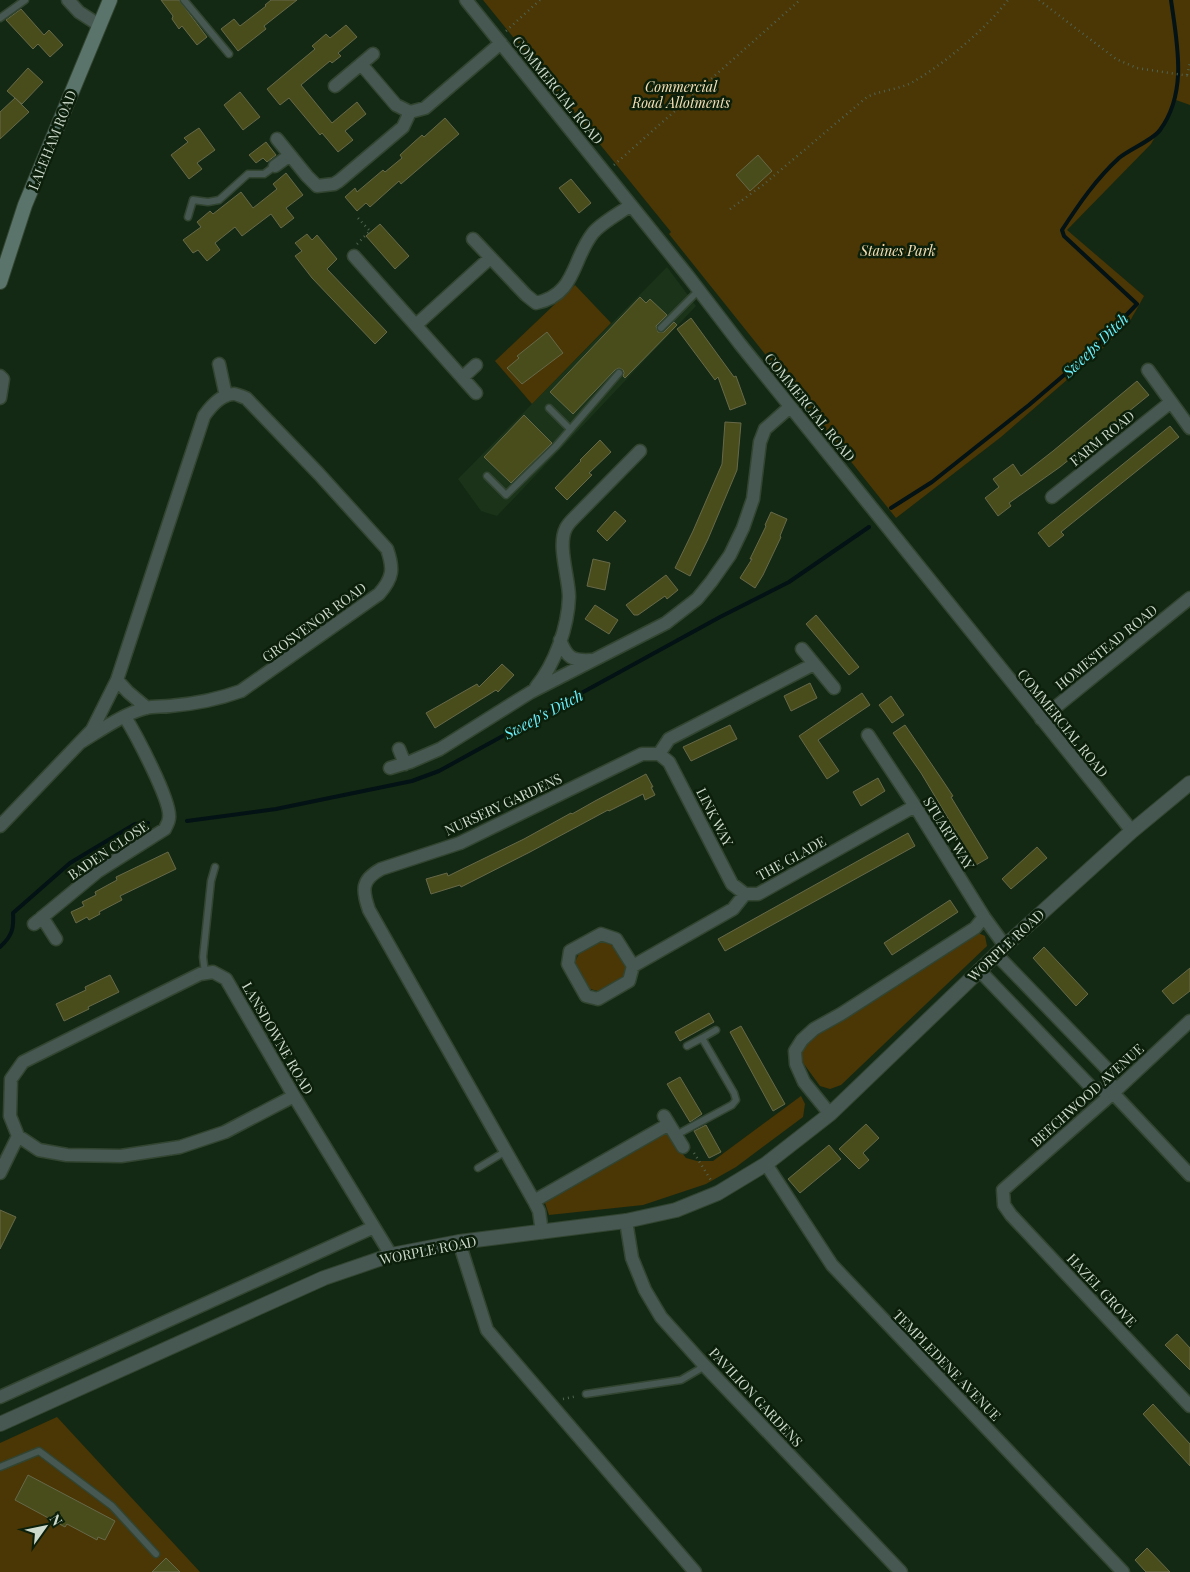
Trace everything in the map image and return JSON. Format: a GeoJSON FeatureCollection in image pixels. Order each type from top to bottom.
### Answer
{"type":"FeatureCollection","features":[{"type":"Feature","properties":{"kind":"main road","name":"LALEHAM ROAD"},"geometry":{"type":"LineString","coordinates":[[0,282],[25,205],[110,0]]}},
{"type":"Feature","properties":{"kind":"street"},"geometry":{"type":"LineString","coordinates":[[68,0],[79,12],[99,26]]}},
{"type":"Feature","properties":{"kind":"street","name":"COMMERCIAL ROAD"},"geometry":{"type":"LineString","coordinates":[[466,0],[699,290],[790,407],[1132,831]]}},
{"type":"Feature","properties":{"kind":"street"},"geometry":{"type":"LineString","coordinates":[[361,64],[396,105],[410,112],[425,108],[499,41]]}},
{"type":"Feature","properties":{"kind":"street"},"geometry":{"type":"LineString","coordinates":[[335,86],[373,54]]}},
{"type":"Feature","properties":{"kind":"street"},"geometry":{"type":"LineString","coordinates":[[277,139],[317,186],[334,184],[403,127],[410,112]]}},
{"type":"Feature","properties":{"kind":"street"},"geometry":{"type":"LineString","coordinates":[[275,166],[290,155]]}},
{"type":"Feature","properties":{"kind":"street"},"geometry":{"type":"LineString","coordinates":[[473,238],[526,295],[536,303],[546,301],[559,292],[573,275],[586,242],[594,231],[631,205]]}},
{"type":"Feature","properties":{"kind":"street"},"geometry":{"type":"LineString","coordinates":[[354,256],[476,392]]}},
{"type":"Feature","properties":{"kind":"street"},"geometry":{"type":"LineString","coordinates":[[416,325],[490,258]]}},
{"type":"Feature","properties":{"kind":"street"},"geometry":{"type":"LineString","coordinates":[[219,364],[226,396]]}},
{"type":"Feature","properties":{"kind":"street"},"geometry":{"type":"LineString","coordinates":[[463,376],[476,365]]}},
{"type":"Feature","properties":{"kind":"street"},"geometry":{"type":"LineString","coordinates":[[1148,370],[1190,428]]}},
{"type":"Feature","properties":{"kind":"street"},"geometry":{"type":"LineString","coordinates":[[0,376],[3,379],[0,398]]}},
{"type":"Feature","properties":{"kind":"street","name":"GROSVENOR ROAD"},"geometry":{"type":"LineString","coordinates":[[0,826],[92,730],[117,680],[204,416],[212,405],[226,396],[235,393],[246,398],[387,549],[391,559],[392,571],[390,579],[379,594],[242,691],[226,696],[147,708],[124,717],[81,742]]}},
{"type":"Feature","properties":{"kind":"street","name":"FARM ROAD"},"geometry":{"type":"LineString","coordinates":[[1052,497],[1171,402]]}},
{"type":"Feature","properties":{"kind":"street"},"geometry":{"type":"LineString","coordinates":[[390,768],[405,764],[440,749],[531,692],[666,624],[697,599],[730,555],[743,528],[753,499],[760,442],[765,429],[790,407]]}},
{"type":"Feature","properties":{"kind":"street"},"geometry":{"type":"LineString","coordinates":[[531,692],[545,675],[557,652],[566,619],[569,596],[563,544],[565,529],[640,451]]}},
{"type":"Feature","properties":{"kind":"street","name":"HOMESTEAD ROAD"},"geometry":{"type":"LineString","coordinates":[[1041,719],[1190,598]]}},
{"type":"Feature","properties":{"kind":"street"},"geometry":{"type":"LineString","coordinates":[[560,640],[565,653],[577,661],[594,660]]}},
{"type":"Feature","properties":{"kind":"street"},"geometry":{"type":"LineString","coordinates":[[802,649],[834,688]]}},
{"type":"Feature","properties":{"kind":"street"},"geometry":{"type":"LineString","coordinates":[[659,754],[669,739],[814,664]]}},
{"type":"Feature","properties":{"kind":"street"},"geometry":{"type":"LineString","coordinates":[[117,680],[147,708]]}},
{"type":"Feature","properties":{"kind":"street","name":"BADEN CLOSE"},"geometry":{"type":"LineString","coordinates":[[56,939],[38,921],[97,872],[165,829],[169,818],[169,810],[164,793],[124,717]]}},
{"type":"Feature","properties":{"kind":"street","name":"STUART WAY"},"geometry":{"type":"LineString","coordinates":[[868,735],[984,917],[1000,950],[1108,1070],[1113,1093]]}},
{"type":"Feature","properties":{"kind":"street"},"geometry":{"type":"LineString","coordinates":[[400,749],[405,764]]}},
{"type":"Feature","properties":{"kind":"street","name":"NURSERY GARDENS"},"geometry":{"type":"LineString","coordinates":[[542,1232],[534,1200],[369,910],[364,897],[364,885],[371,874],[381,869],[460,843],[642,754],[659,754]]}},
{"type":"Feature","properties":{"kind":"street","name":"LINK WAY"},"geometry":{"type":"LineString","coordinates":[[659,754],[669,762],[732,884],[745,894]]}},
{"type":"Feature","properties":{"kind":"street","name":"WORPLE ROAD"},"geometry":{"type":"LineString","coordinates":[[0,1424],[324,1278],[391,1255],[458,1242],[626,1221],[676,1210],[718,1193],[766,1164],[830,1114],[1000,950],[1132,831],[1190,784]]}},
{"type":"Feature","properties":{"kind":"street","name":"THE GLADE"},"geometry":{"type":"LineString","coordinates":[[633,966],[616,939],[601,934],[570,952],[568,964],[586,996],[598,999],[629,981],[633,966],[733,910],[745,894],[758,894],[915,806]]}},
{"type":"Feature","properties":{"kind":"street"},"geometry":{"type":"LineString","coordinates":[[830,1114],[804,1082],[796,1064],[795,1051],[802,1040],[814,1029],[841,1014],[975,928],[984,917]]}},
{"type":"Feature","properties":{"kind":"street"},"geometry":{"type":"LineString","coordinates":[[979,970],[1091,1087],[1113,1093],[1190,1175]]}},
{"type":"Feature","properties":{"kind":"street","name":"LANSDOWNE ROAD"},"geometry":{"type":"LineString","coordinates":[[205,973],[213,972],[226,980],[391,1255]]}},
{"type":"Feature","properties":{"kind":"street"},"geometry":{"type":"LineString","coordinates":[[205,973],[23,1062],[5,1079],[10,1116],[18,1136],[39,1150],[67,1155],[121,1156],[180,1147],[225,1132],[294,1096]]}},
{"type":"Feature","properties":{"kind":"street","name":"BEECHWOOD AVENUE"},"geometry":{"type":"LineString","coordinates":[[1003,1190],[1113,1093],[1190,1021]]}},
{"type":"Feature","properties":{"kind":"street"},"geometry":{"type":"LineString","coordinates":[[534,1200],[666,1120],[683,1147]]}},
{"type":"Feature","properties":{"kind":"street"},"geometry":{"type":"LineString","coordinates":[[0,1173],[18,1136]]}},
{"type":"Feature","properties":{"kind":"street","name":"TEMPLEDENE AVENUE"},"geometry":{"type":"LineString","coordinates":[[766,1164],[832,1265],[1123,1572]]}},
{"type":"Feature","properties":{"kind":"street","name":"HAZEL GROVE"},"geometry":{"type":"LineString","coordinates":[[1003,1190],[1004,1204],[1011,1214],[1190,1406]]}},
{"type":"Feature","properties":{"kind":"street","name":"PAVILION GARDENS"},"geometry":{"type":"LineString","coordinates":[[626,1221],[632,1258],[646,1290],[662,1317],[705,1366],[901,1572]]}},
{"type":"Feature","properties":{"kind":"street"},"geometry":{"type":"LineString","coordinates":[[0,1397],[374,1227]]}},
{"type":"Feature","properties":{"kind":"street"},"geometry":{"type":"LineString","coordinates":[[458,1242],[487,1330],[695,1572]]}},
{"type":"Feature","properties":{"kind":"lane"},"geometry":{"type":"LineString","coordinates":[[0,18],[26,0]]}},
{"type":"Feature","properties":{"kind":"lane"},"geometry":{"type":"LineString","coordinates":[[184,0],[229,54]]}},
{"type":"Feature","properties":{"kind":"lane"},"geometry":{"type":"LineString","coordinates":[[188,217],[193,200],[208,202],[219,200],[248,174],[264,174],[275,166]]}},
{"type":"Feature","properties":{"kind":"lane"},"geometry":{"type":"LineString","coordinates":[[662,328],[699,290]]}},
{"type":"Feature","properties":{"kind":"lane"},"geometry":{"type":"LineString","coordinates":[[487,476],[506,495],[556,446],[619,373]]}},
{"type":"Feature","properties":{"kind":"lane"},"geometry":{"type":"LineString","coordinates":[[549,408],[570,429]]}},
{"type":"Feature","properties":{"kind":"lane"},"geometry":{"type":"LineString","coordinates":[[205,973],[203,957],[211,881],[215,867]]}},
{"type":"Feature","properties":{"kind":"lane"},"geometry":{"type":"LineString","coordinates":[[687,1046],[716,1030]]}},
{"type":"Feature","properties":{"kind":"lane"},"geometry":{"type":"LineString","coordinates":[[676,1135],[732,1105],[736,1100],[734,1093],[702,1038]]}},
{"type":"Feature","properties":{"kind":"lane"},"geometry":{"type":"LineString","coordinates":[[478,1168],[506,1151]]}},
{"type":"Feature","properties":{"kind":"lane"},"geometry":{"type":"LineString","coordinates":[[586,1394],[681,1380],[705,1366]]}},
{"type":"Feature","properties":{"kind":"lane"},"geometry":{"type":"LineString","coordinates":[[0,1467],[39,1451],[112,1506],[156,1554]]}},
{"type":"Feature","properties":{"kind":"path"},"geometry":{"type":"LineString","coordinates":[[499,41],[540,0]]}},
{"type":"Feature","properties":{"kind":"path"},"geometry":{"type":"LineString","coordinates":[[605,172],[800,0]]}},
{"type":"Feature","properties":{"kind":"path"},"geometry":{"type":"LineString","coordinates":[[730,209],[764,185],[867,97],[910,83],[949,56],[998,14],[1008,0]]}},
{"type":"Feature","properties":{"kind":"path"},"geometry":{"type":"LineString","coordinates":[[1039,0],[1116,59],[1137,68],[1188,76],[1190,63]]}},
{"type":"Feature","properties":{"kind":"path"},"geometry":{"type":"LineString","coordinates":[[838,121],[842,126]]}},
{"type":"Feature","properties":{"kind":"path"},"geometry":{"type":"LineString","coordinates":[[764,185],[767,189]]}},
{"type":"Feature","properties":{"kind":"path"},"geometry":{"type":"LineString","coordinates":[[354,256],[349,252],[370,231],[358,218]]}},
{"type":"Feature","properties":{"kind":"path"},"geometry":{"type":"LineString","coordinates":[[683,1147],[689,1144],[718,1193]]}},
{"type":"Feature","properties":{"kind":"path"},"geometry":{"type":"LineString","coordinates":[[553,1406],[565,1398],[586,1394]]}},
{"type":"Feature","properties":{"kind":"shaded area"},"geometry":{"type":"Polygon","coordinates":[[[667,267],[696,306],[497,516],[481,511],[458,479],[667,267]]]}},
{"type":"Feature","properties":{"kind":"green space","name":"Staines Park"},"geometry":{"type":"Polygon","coordinates":[[[483,0],[1190,0],[1190,105],[1176,100],[1151,144],[1067,230],[1144,296],[1130,321],[1098,353],[1001,437],[896,518],[669,234],[671,232],[483,0]]]}},
{"type":"Feature","properties":{"kind":"green space"},"geometry":{"type":"Polygon","coordinates":[[[575,285],[611,323],[532,404],[495,361],[575,285]]]}},
{"type":"Feature","properties":{"kind":"green space"},"geometry":{"type":"Polygon","coordinates":[[[976,932],[985,936],[987,946],[841,1085],[830,1089],[820,1086],[801,1060],[800,1052],[807,1040],[976,932]]]}},
{"type":"Feature","properties":{"kind":"green space"},"geometry":{"type":"Polygon","coordinates":[[[600,940],[613,945],[626,967],[625,976],[601,992],[587,988],[574,965],[579,953],[600,940]]]}},
{"type":"Feature","properties":{"kind":"green space"},"geometry":{"type":"Polygon","coordinates":[[[801,1096],[805,1104],[803,1117],[736,1167],[706,1184],[643,1205],[549,1215],[545,1203],[551,1193],[657,1132],[667,1134],[686,1158],[697,1161],[713,1161],[801,1096]]]}},
{"type":"Feature","properties":{"kind":"green space"},"geometry":{"type":"Polygon","coordinates":[[[57,1417],[200,1572],[0,1572],[0,1443],[57,1417]]]}},
{"type":"Feature","properties":{"kind":"building"},"geometry":{"type":"Polygon","coordinates":[[[161,0],[179,0],[207,37],[197,45],[182,26],[179,29],[172,19],[173,16],[161,0]]]}},
{"type":"Feature","properties":{"kind":"building"},"geometry":{"type":"Polygon","coordinates":[[[271,0],[297,0],[264,26],[266,29],[238,51],[221,29],[234,19],[240,26],[271,0]]]}},
{"type":"Feature","properties":{"kind":"building"},"geometry":{"type":"Polygon","coordinates":[[[21,9],[44,35],[49,30],[63,45],[50,57],[38,44],[33,49],[6,20],[21,9]]]}},
{"type":"Feature","properties":{"kind":"building"},"geometry":{"type":"Polygon","coordinates":[[[346,25],[357,37],[338,53],[341,56],[332,63],[330,61],[301,85],[332,123],[357,102],[366,114],[345,131],[353,140],[338,152],[322,133],[320,135],[289,98],[280,105],[267,89],[315,49],[312,46],[326,34],[330,38],[346,25]]]}},
{"type":"Feature","properties":{"kind":"building"},"geometry":{"type":"Polygon","coordinates":[[[28,68],[43,82],[22,104],[7,91],[28,68]]]}},
{"type":"Feature","properties":{"kind":"building"},"geometry":{"type":"Polygon","coordinates":[[[240,92],[260,117],[243,130],[224,105],[240,92]]]}},
{"type":"Feature","properties":{"kind":"building"},"geometry":{"type":"Polygon","coordinates":[[[15,98],[29,112],[0,139],[0,112],[15,98]]]}},
{"type":"Feature","properties":{"kind":"building"},"geometry":{"type":"Polygon","coordinates":[[[445,118],[459,134],[401,184],[399,181],[370,207],[366,203],[357,211],[345,197],[355,188],[357,192],[383,170],[385,172],[402,158],[400,155],[413,143],[422,135],[424,137],[445,118]]]}},
{"type":"Feature","properties":{"kind":"building"},"geometry":{"type":"Polygon","coordinates":[[[199,128],[215,150],[197,163],[202,169],[189,179],[171,155],[188,142],[184,138],[199,128]]]}},
{"type":"Feature","properties":{"kind":"building"},"geometry":{"type":"Polygon","coordinates":[[[266,142],[276,155],[267,162],[263,158],[256,163],[249,155],[266,142]]]}},
{"type":"Feature","properties":{"kind":"building"},"geometry":{"type":"Polygon","coordinates":[[[758,155],[772,171],[750,191],[736,175],[758,155]]]}},
{"type":"Feature","properties":{"kind":"building"},"geometry":{"type":"Polygon","coordinates":[[[286,173],[303,195],[286,208],[294,218],[281,228],[271,214],[242,236],[235,227],[215,243],[220,250],[207,261],[198,250],[193,253],[183,240],[201,227],[197,222],[210,211],[213,214],[241,192],[253,208],[277,189],[273,184],[286,173]]]}},
{"type":"Feature","properties":{"kind":"building"},"geometry":{"type":"Polygon","coordinates":[[[571,179],[591,203],[579,213],[559,188],[571,179]]]}},
{"type":"Feature","properties":{"kind":"building"},"geometry":{"type":"Polygon","coordinates":[[[380,224],[409,256],[395,269],[366,236],[380,224]]]}},
{"type":"Feature","properties":{"kind":"building"},"geometry":{"type":"Polygon","coordinates":[[[307,234],[312,240],[317,235],[337,259],[327,269],[387,332],[375,344],[312,278],[295,256],[302,251],[295,243],[307,234]]]}},
{"type":"Feature","properties":{"kind":"building"},"geometry":{"type":"Polygon","coordinates":[[[640,297],[646,303],[650,299],[667,315],[656,326],[658,332],[664,332],[674,322],[677,325],[625,378],[623,370],[619,368],[615,370],[573,414],[550,392],[640,297]]]}},
{"type":"Feature","properties":{"kind":"building"},"geometry":{"type":"Polygon","coordinates":[[[691,318],[734,377],[736,376],[746,404],[730,410],[718,377],[715,380],[677,329],[691,318]]]}},
{"type":"Feature","properties":{"kind":"building"},"geometry":{"type":"Polygon","coordinates":[[[547,332],[563,353],[522,384],[507,368],[519,358],[517,356],[547,332]]]}},
{"type":"Feature","properties":{"kind":"building"},"geometry":{"type":"Polygon","coordinates":[[[1137,381],[1149,395],[1060,467],[1009,503],[1011,506],[998,516],[985,498],[999,487],[993,479],[1013,464],[1021,476],[1137,381]]]}},
{"type":"Feature","properties":{"kind":"building"},"geometry":{"type":"Polygon","coordinates":[[[524,415],[552,443],[511,483],[484,457],[524,415]]]}},
{"type":"Feature","properties":{"kind":"building"},"geometry":{"type":"Polygon","coordinates":[[[725,422],[741,423],[737,470],[690,576],[675,568],[722,464],[725,422]]]}},
{"type":"Feature","properties":{"kind":"building"},"geometry":{"type":"Polygon","coordinates":[[[1170,426],[1179,437],[1061,532],[1064,535],[1049,547],[1038,533],[1170,426]]]}},
{"type":"Feature","properties":{"kind":"building"},"geometry":{"type":"Polygon","coordinates":[[[600,440],[611,452],[589,473],[592,475],[567,500],[555,488],[600,440]]]}},
{"type":"Feature","properties":{"kind":"building"},"geometry":{"type":"Polygon","coordinates":[[[615,511],[626,521],[607,541],[597,531],[615,511]]]}},
{"type":"Feature","properties":{"kind":"building"},"geometry":{"type":"Polygon","coordinates":[[[771,512],[787,519],[781,537],[755,588],[740,578],[752,559],[750,559],[771,512]]]}},
{"type":"Feature","properties":{"kind":"building"},"geometry":{"type":"Polygon","coordinates":[[[593,559],[610,563],[605,590],[587,586],[593,559]]]}},
{"type":"Feature","properties":{"kind":"building"},"geometry":{"type":"Polygon","coordinates":[[[666,575],[678,590],[667,599],[665,596],[638,615],[634,615],[626,605],[666,575]]]}},
{"type":"Feature","properties":{"kind":"building"},"geometry":{"type":"Polygon","coordinates":[[[595,605],[618,620],[609,634],[585,619],[595,605]]]}},
{"type":"Feature","properties":{"kind":"building"},"geometry":{"type":"Polygon","coordinates":[[[816,615],[859,667],[849,675],[806,624],[816,615]]]}},
{"type":"Feature","properties":{"kind":"building"},"geometry":{"type":"Polygon","coordinates":[[[502,664],[514,675],[498,692],[496,690],[435,728],[426,713],[477,684],[479,687],[502,664]]]}},
{"type":"Feature","properties":{"kind":"building"},"geometry":{"type":"Polygon","coordinates":[[[810,683],[817,698],[791,711],[784,696],[810,683]]]}},
{"type":"Feature","properties":{"kind":"building"},"geometry":{"type":"Polygon","coordinates":[[[862,693],[870,705],[818,740],[839,771],[827,779],[799,736],[862,693]]]}},
{"type":"Feature","properties":{"kind":"building"},"geometry":{"type":"Polygon","coordinates":[[[891,696],[904,715],[892,723],[879,705],[891,696]]]}},
{"type":"Feature","properties":{"kind":"building"},"geometry":{"type":"Polygon","coordinates":[[[730,725],[737,739],[691,761],[683,747],[730,725]]]}},
{"type":"Feature","properties":{"kind":"building"},"geometry":{"type":"Polygon","coordinates":[[[905,725],[953,796],[951,797],[988,858],[976,865],[921,773],[893,733],[905,725]]]}},
{"type":"Feature","properties":{"kind":"building"},"geometry":{"type":"Polygon","coordinates":[[[646,774],[655,795],[645,800],[643,794],[608,810],[461,887],[460,885],[431,894],[426,879],[447,873],[448,876],[524,839],[646,774]]]}},
{"type":"Feature","properties":{"kind":"building"},"geometry":{"type":"Polygon","coordinates":[[[878,778],[885,791],[861,806],[853,792],[878,778]]]}},
{"type":"Feature","properties":{"kind":"building"},"geometry":{"type":"Polygon","coordinates":[[[908,833],[915,846],[725,951],[718,939],[908,833]]]}},
{"type":"Feature","properties":{"kind":"building"},"geometry":{"type":"Polygon","coordinates":[[[1037,847],[1047,858],[1011,889],[1002,879],[1037,847]]]}},
{"type":"Feature","properties":{"kind":"building"},"geometry":{"type":"Polygon","coordinates":[[[168,852],[176,869],[120,896],[122,900],[99,912],[100,914],[89,920],[87,917],[76,923],[71,912],[84,906],[82,902],[96,895],[95,892],[117,880],[116,877],[168,852]]]}},
{"type":"Feature","properties":{"kind":"building"},"geometry":{"type":"Polygon","coordinates":[[[950,900],[958,912],[892,955],[884,943],[950,900]]]}},
{"type":"Feature","properties":{"kind":"building"},"geometry":{"type":"Polygon","coordinates":[[[1044,947],[1088,994],[1076,1006],[1033,958],[1044,947]]]}},
{"type":"Feature","properties":{"kind":"building"},"geometry":{"type":"Polygon","coordinates":[[[1190,968],[1190,991],[1173,1004],[1162,991],[1190,968]]]}},
{"type":"Feature","properties":{"kind":"building"},"geometry":{"type":"Polygon","coordinates":[[[110,975],[119,992],[64,1021],[56,1004],[86,990],[85,987],[110,975]]]}},
{"type":"Feature","properties":{"kind":"building"},"geometry":{"type":"Polygon","coordinates":[[[709,1013],[714,1022],[680,1041],[675,1032],[709,1013]]]}},
{"type":"Feature","properties":{"kind":"building"},"geometry":{"type":"Polygon","coordinates":[[[741,1026],[785,1104],[773,1111],[730,1032],[741,1026]]]}},
{"type":"Feature","properties":{"kind":"building"},"geometry":{"type":"Polygon","coordinates":[[[680,1077],[702,1114],[690,1122],[667,1084],[680,1077]]]}},
{"type":"Feature","properties":{"kind":"building"},"geometry":{"type":"Polygon","coordinates":[[[866,1124],[879,1138],[863,1153],[869,1160],[859,1169],[839,1149],[866,1124]]]}},
{"type":"Feature","properties":{"kind":"building"},"geometry":{"type":"Polygon","coordinates":[[[706,1125],[721,1152],[709,1158],[694,1131],[706,1125]]]}},
{"type":"Feature","properties":{"kind":"building"},"geometry":{"type":"Polygon","coordinates":[[[829,1145],[841,1159],[800,1193],[788,1179],[829,1145]]]}},
{"type":"Feature","properties":{"kind":"building"},"geometry":{"type":"Polygon","coordinates":[[[0,1210],[16,1217],[0,1249],[0,1210]]]}},
{"type":"Feature","properties":{"kind":"building"},"geometry":{"type":"Polygon","coordinates":[[[1177,1334],[1190,1348],[1190,1370],[1165,1345],[1177,1334]]]}},
{"type":"Feature","properties":{"kind":"building"},"geometry":{"type":"Polygon","coordinates":[[[1153,1404],[1190,1444],[1190,1466],[1143,1414],[1153,1404]]]}},
{"type":"Feature","properties":{"kind":"building"},"geometry":{"type":"Polygon","coordinates":[[[28,1475],[115,1521],[105,1540],[98,1537],[97,1540],[67,1524],[65,1527],[15,1500],[28,1475]]]}},
{"type":"Feature","properties":{"kind":"building"},"geometry":{"type":"Polygon","coordinates":[[[1147,1548],[1170,1572],[1146,1572],[1135,1560],[1147,1548]]]}},
{"type":"Feature","properties":{"kind":"building"},"geometry":{"type":"Polygon","coordinates":[[[166,1558],[180,1572],[152,1572],[166,1558]]]}},
{"type":"Feature","properties":{"kind":"waterway","name":"Sweeps Ditch"},"geometry":{"type":"LineString","coordinates":[[891,508],[932,482],[1029,405],[1091,352],[1137,304],[1064,236],[1062,230],[1081,201],[1103,174],[1119,158],[1157,134],[1169,115],[1174,100],[1178,67],[1178,50],[1171,0]]}},
{"type":"Feature","properties":{"kind":"waterway","name":"Sweep's Ditch"},"geometry":{"type":"LineString","coordinates":[[187,821],[276,809],[412,781],[439,771],[720,617],[789,582],[869,527]]}},
{"type":"Feature","properties":{"kind":"waterway","name":"Sweep's Ditch"},"geometry":{"type":"LineString","coordinates":[[0,947],[11,932],[13,913],[70,863],[135,824],[148,823]]}},
{"type":"Feature","properties":{"kind":"park label","name":"Commercial Road Allotments"},"geometry":{"type":"Point","coordinates":[681,94]}}]}
